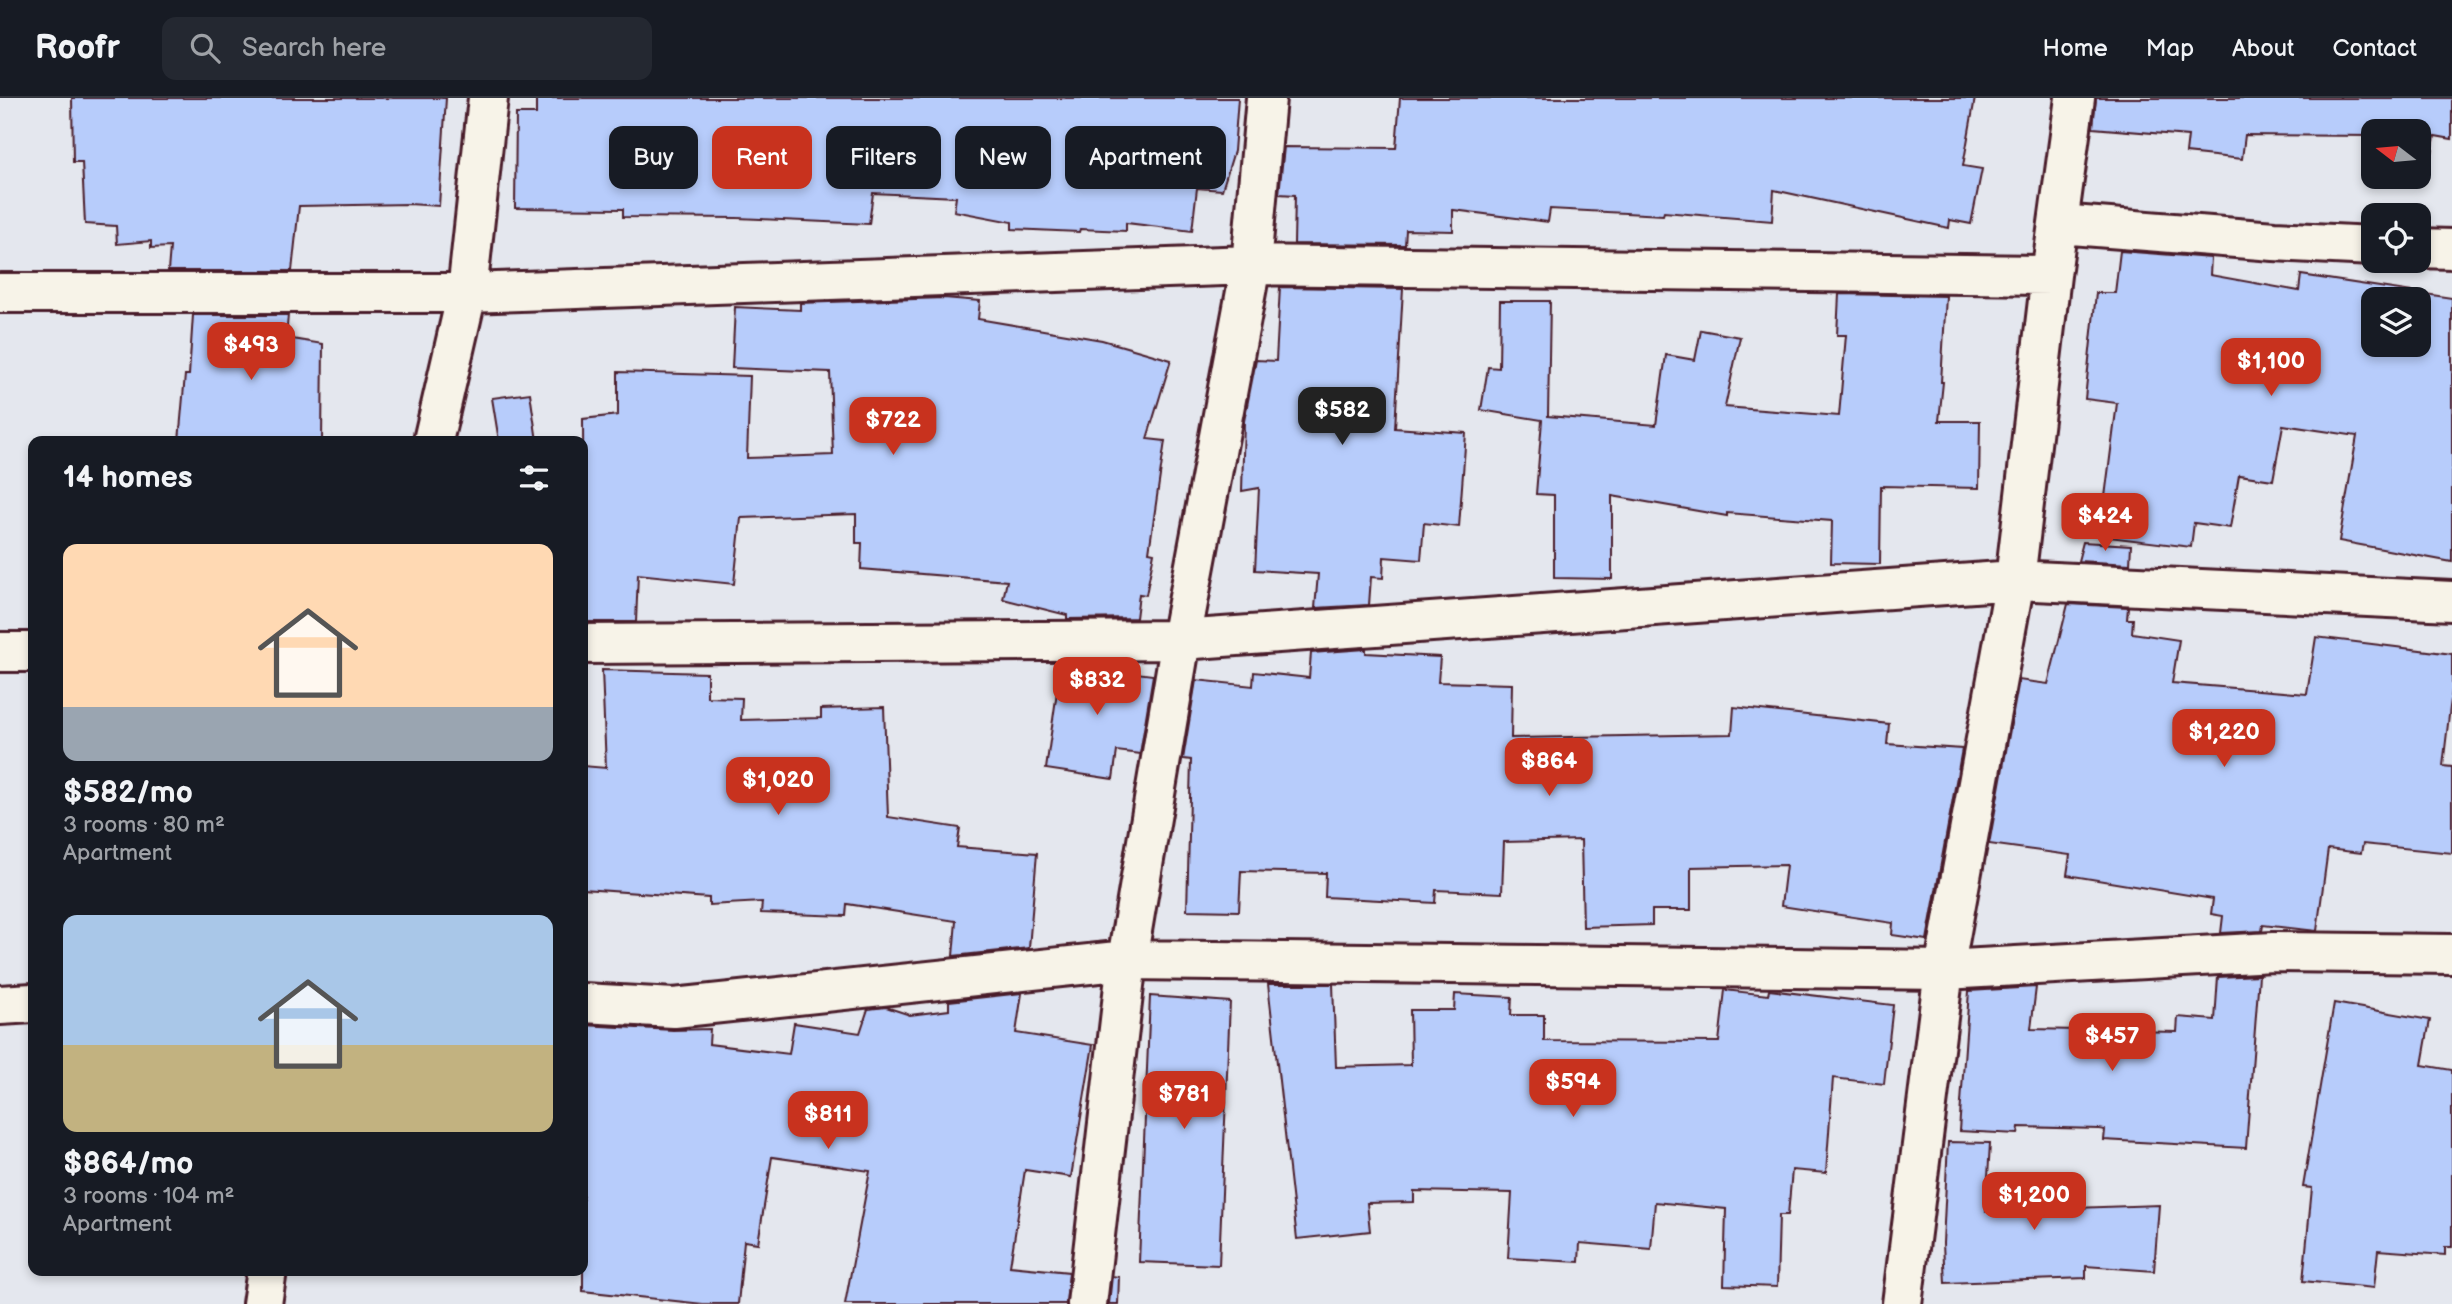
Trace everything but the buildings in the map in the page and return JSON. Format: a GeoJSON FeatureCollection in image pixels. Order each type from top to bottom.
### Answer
{"type":"FeatureCollection","features":[{"type":"Feature","properties":{"kind":"street"},"geometry":{"type":"LineString","coordinates":[[434,436],[467,293],[488,98]]}},
{"type":"Feature","properties":{"kind":"street"},"geometry":{"type":"LineString","coordinates":[[1087,1304],[1127,960],[1181,640],[1251,265],[1266,98]]}},
{"type":"Feature","properties":{"kind":"street"},"geometry":{"type":"LineString","coordinates":[[1902,1304],[1944,970],[2015,580],[2051,275],[2076,98]]}},
{"type":"Feature","properties":{"kind":"street"},"geometry":{"type":"LineString","coordinates":[[2059,223],[2361,245]]}},
{"type":"Feature","properties":{"kind":"street"},"geometry":{"type":"LineString","coordinates":[[2431,248],[2452,249]]}},
{"type":"Feature","properties":{"kind":"street"},"geometry":{"type":"LineString","coordinates":[[0,293],[467,293],[1251,265],[2051,275]]}},
{"type":"Feature","properties":{"kind":"street"},"geometry":{"type":"LineString","coordinates":[[588,644],[1181,640],[2015,580],[2452,601]]}},
{"type":"Feature","properties":{"kind":"street"},"geometry":{"type":"LineString","coordinates":[[0,652],[28,652]]}},
{"type":"Feature","properties":{"kind":"street"},"geometry":{"type":"LineString","coordinates":[[588,1003],[674,1008],[1127,960],[1944,970],[2273,952],[2452,954]]}},
{"type":"Feature","properties":{"kind":"street"},"geometry":{"type":"LineString","coordinates":[[0,1005],[28,1003]]}},
{"type":"Feature","properties":{"kind":"street"},"geometry":{"type":"LineString","coordinates":[[262,1304],[266,1276]]}}]}
